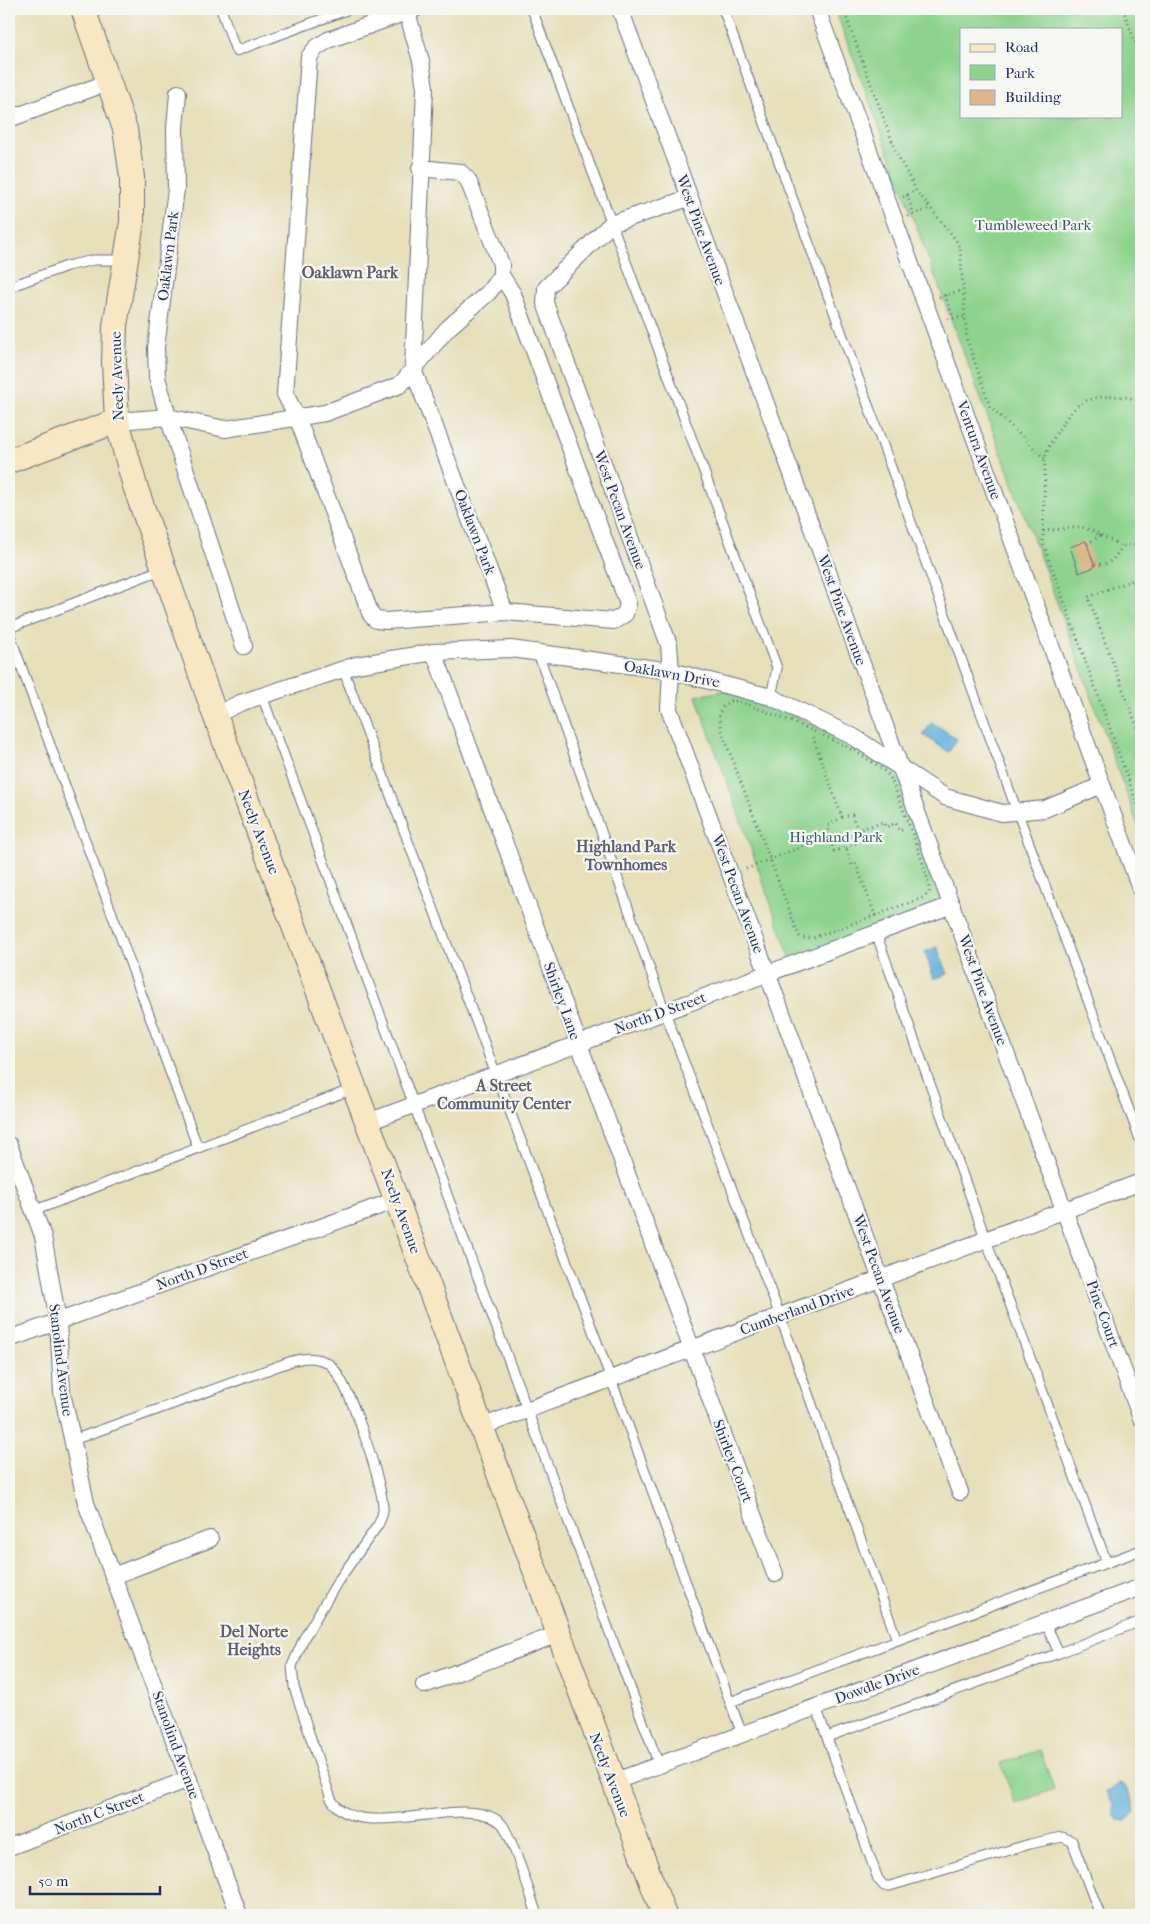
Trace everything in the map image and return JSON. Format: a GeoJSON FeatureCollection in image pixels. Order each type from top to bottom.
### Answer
{"type":"FeatureCollection","features":[{"type":"Feature","properties":{"kind":"street","name":"Neely Avenue"},"geometry":{"type":"LineString","coordinates":[[83,9],[125,129],[132,177],[132,222],[115,326],[114,362],[117,421],[134,486],[215,714],[664,1915]]}},
{"type":"Feature","properties":{"kind":"street","name":"West Pine Avenue"},"geometry":{"type":"LineString","coordinates":[[620,9],[901,769],[915,825],[952,906],[1065,1211]]}},
{"type":"Feature","properties":{"kind":"street","name":"Ventura Avenue"},"geometry":{"type":"LineString","coordinates":[[817,9],[1141,891]]}},
{"type":"Feature","properties":{"kind":"street"},"geometry":{"type":"LineString","coordinates":[[411,10],[328,40],[316,48],[309,57],[285,394],[298,417],[371,615],[376,620],[386,621],[505,612],[614,621],[626,614],[628,604],[513,294],[500,275]]}},
{"type":"Feature","properties":{"kind":"street","name":"Oaklawn Park"},"geometry":{"type":"LineString","coordinates":[[411,10],[425,88],[420,168],[413,369],[505,612]]}},
{"type":"Feature","properties":{"kind":"street"},"geometry":{"type":"LineString","coordinates":[[9,119],[109,82]]}},
{"type":"Feature","properties":{"kind":"street","name":"Oaklawn Park"},"geometry":{"type":"LineString","coordinates":[[178,93],[175,128],[176,190],[156,348],[157,377],[168,418],[244,646]]}},
{"type":"Feature","properties":{"kind":"street"},"geometry":{"type":"LineString","coordinates":[[9,461],[117,421],[168,418],[225,429],[324,413],[400,385],[447,329],[489,292],[500,275],[501,264],[468,180],[460,172],[420,168]]}},
{"type":"Feature","properties":{"kind":"street"},"geometry":{"type":"LineString","coordinates":[[611,224],[689,198]]}},
{"type":"Feature","properties":{"kind":"street","name":"West Pecan Avenue"},"geometry":{"type":"LineString","coordinates":[[611,224],[544,292],[545,303],[669,645],[671,671],[669,709],[960,1492]]}},
{"type":"Feature","properties":{"kind":"street","name":"Oaklawn Drive"},"geometry":{"type":"LineString","coordinates":[[215,714],[356,664],[434,652],[511,649],[671,671],[771,697],[812,724],[854,737],[945,797],[1002,813],[1045,809],[1102,785]]}},
{"type":"Feature","properties":{"kind":"street","name":"Shirley Lane"},"geometry":{"type":"LineString","coordinates":[[434,652],[691,1349]]}},
{"type":"Feature","properties":{"kind":"street","name":"North D Street"},"geometry":{"type":"LineString","coordinates":[[368,1122],[952,906]]}},
{"type":"Feature","properties":{"kind":"street","name":"Stanolind Avenue"},"geometry":{"type":"LineString","coordinates":[[9,1144],[43,1236],[58,1322],[62,1392],[86,1503],[239,1915]]}},
{"type":"Feature","properties":{"kind":"street","name":"Cumberland Drive"},"geometry":{"type":"LineString","coordinates":[[482,1427],[1141,1182]]}},
{"type":"Feature","properties":{"kind":"street","name":"North D Street"},"geometry":{"type":"LineString","coordinates":[[9,1339],[396,1200]]}},
{"type":"Feature","properties":{"kind":"street","name":"Pine Court"},"geometry":{"type":"LineString","coordinates":[[1065,1211],[1141,1418]]}},
{"type":"Feature","properties":{"kind":"street","name":"Shirley Court"},"geometry":{"type":"LineString","coordinates":[[691,1349],[775,1574]]}},
{"type":"Feature","properties":{"kind":"street"},"geometry":{"type":"LineString","coordinates":[[113,1576],[210,1539]]}},
{"type":"Feature","properties":{"kind":"street","name":"Dowdle Drive"},"geometry":{"type":"LineString","coordinates":[[613,1782],[1141,1587]]}},
{"type":"Feature","properties":{"kind":"street"},"geometry":{"type":"LineString","coordinates":[[424,1685],[558,1634]]}},
{"type":"Feature","properties":{"kind":"street","name":"North C Street"},"geometry":{"type":"LineString","coordinates":[[9,1847],[189,1779]]}},
{"type":"Feature","properties":{"kind":"lane"},"geometry":{"type":"LineString","coordinates":[[221,9],[236,51],[349,9]]}},
{"type":"Feature","properties":{"kind":"lane"},"geometry":{"type":"LineString","coordinates":[[532,9],[777,668],[771,697]]}},
{"type":"Feature","properties":{"kind":"lane"},"geometry":{"type":"LineString","coordinates":[[723,9],[1017,811],[1141,1142]]}},
{"type":"Feature","properties":{"kind":"lane"},"geometry":{"type":"LineString","coordinates":[[9,287],[67,266],[94,260],[126,260]]}},
{"type":"Feature","properties":{"kind":"lane"},"geometry":{"type":"LineString","coordinates":[[9,628],[163,569]]}},
{"type":"Feature","properties":{"kind":"lane"},"geometry":{"type":"LineString","coordinates":[[9,633],[198,1148]]}},
{"type":"Feature","properties":{"kind":"lane"},"geometry":{"type":"LineString","coordinates":[[538,653],[665,1012],[780,1316],[897,1640]]}},
{"type":"Feature","properties":{"kind":"lane"},"geometry":{"type":"LineString","coordinates":[[344,669],[611,1379],[742,1734]]}},
{"type":"Feature","properties":{"kind":"lane"},"geometry":{"type":"LineString","coordinates":[[262,696],[659,1765]]}},
{"type":"Feature","properties":{"kind":"lane"},"geometry":{"type":"LineString","coordinates":[[878,933],[986,1240],[1107,1563]]}},
{"type":"Feature","properties":{"kind":"lane"},"geometry":{"type":"LineString","coordinates":[[33,1211],[355,1088]]}},
{"type":"Feature","properties":{"kind":"lane"},"geometry":{"type":"LineString","coordinates":[[72,1440],[292,1360],[311,1357],[329,1364],[343,1382],[356,1413],[381,1488],[383,1508],[383,1516],[378,1525],[338,1581],[300,1646],[292,1666],[294,1687],[332,1799],[341,1812],[359,1818],[385,1819],[453,1813],[481,1814],[495,1818],[506,1829],[538,1915]]}},
{"type":"Feature","properties":{"kind":"lane"},"geometry":{"type":"LineString","coordinates":[[730,1702],[1141,1550]]}},
{"type":"Feature","properties":{"kind":"lane"},"geometry":{"type":"LineString","coordinates":[[1046,1622],[1058,1653]]}},
{"type":"Feature","properties":{"kind":"lane"},"geometry":{"type":"LineString","coordinates":[[827,1737],[1141,1622]]}},
{"type":"Feature","properties":{"kind":"lane"},"geometry":{"type":"LineString","coordinates":[[816,1707],[878,1879],[884,1886],[890,1886],[1030,1844],[1062,1837],[1072,1841],[1079,1854],[1100,1915]]}},
{"type":"Feature","properties":{"kind":"path"},"geometry":{"type":"LineString","coordinates":[[843,9],[897,154],[916,190],[956,240],[960,249],[966,340],[990,406],[1045,459]]}},
{"type":"Feature","properties":{"kind":"path"},"geometry":{"type":"LineString","coordinates":[[1123,9],[1141,58]]}},
{"type":"Feature","properties":{"kind":"path"},"geometry":{"type":"LineString","coordinates":[[907,195],[914,214]]}},
{"type":"Feature","properties":{"kind":"path"},"geometry":{"type":"LineString","coordinates":[[925,302],[963,290]]}},
{"type":"Feature","properties":{"kind":"path"},"geometry":{"type":"LineString","coordinates":[[945,295],[953,317]]}},
{"type":"Feature","properties":{"kind":"path"},"geometry":{"type":"LineString","coordinates":[[1141,401],[1125,396],[1082,402],[1067,418],[1047,449],[1045,459],[1043,531],[1043,544],[1141,815]]}},
{"type":"Feature","properties":{"kind":"path"},"geometry":{"type":"LineString","coordinates":[[1043,531],[1081,527],[1122,546],[1141,544]]}},
{"type":"Feature","properties":{"kind":"path"},"geometry":{"type":"LineString","coordinates":[[1087,544],[1101,535]]}},
{"type":"Feature","properties":{"kind":"path"},"geometry":{"type":"LineString","coordinates":[[1095,564],[1108,563],[1116,557],[1122,546]]}},
{"type":"Feature","properties":{"kind":"path"},"geometry":{"type":"LineString","coordinates":[[1141,577],[1088,597],[1141,736]]}},
{"type":"Feature","properties":{"kind":"path"},"geometry":{"type":"LineString","coordinates":[[738,701],[812,724],[889,774],[915,825],[930,890],[922,898],[875,916],[813,938],[802,938],[796,930],[718,718],[719,711],[727,703],[738,701]]}},
{"type":"Feature","properties":{"kind":"path"},"geometry":{"type":"LineString","coordinates":[[812,724],[842,817]]}},
{"type":"Feature","properties":{"kind":"path"},"geometry":{"type":"LineString","coordinates":[[852,815],[858,830],[859,842],[834,851],[828,826],[842,817],[852,815]]}},
{"type":"Feature","properties":{"kind":"path"},"geometry":{"type":"LineString","coordinates":[[858,830],[883,822],[886,827],[896,823],[899,831],[915,825]]}},
{"type":"Feature","properties":{"kind":"path"},"geometry":{"type":"LineString","coordinates":[[731,875],[829,836]]}},
{"type":"Feature","properties":{"kind":"path"},"geometry":{"type":"LineString","coordinates":[[846,848],[852,865],[856,864],[875,916],[878,933]]}},
{"type":"Feature","properties":{"kind":"green space","name":"Tumbleweed Park"},"geometry":{"type":"Polygon","coordinates":[[[835,9],[1141,9],[1141,834],[1057,602],[835,9]]]}},
{"type":"Feature","properties":{"kind":"green space","name":"Highland Park"},"geometry":{"type":"Polygon","coordinates":[[[740,688],[901,769],[950,906],[793,965],[696,696],[740,688]]]}},
{"type":"Feature","properties":{"kind":"green space"},"geometry":{"type":"Polygon","coordinates":[[[1040,1750],[1054,1789],[1015,1804],[1001,1763],[1040,1750]]]}},
{"type":"Feature","properties":{"kind":"water"},"geometry":{"type":"Polygon","coordinates":[[[932,722],[957,739],[949,752],[923,735],[932,722]]]}},
{"type":"Feature","properties":{"kind":"water"},"geometry":{"type":"Polygon","coordinates":[[[937,947],[948,974],[934,979],[925,952],[937,947]]]}},
{"type":"Feature","properties":{"kind":"water"},"geometry":{"type":"Polygon","coordinates":[[[1119,1784],[1125,1786],[1132,1800],[1135,1812],[1126,1821],[1118,1820],[1114,1815],[1114,1805],[1106,1792],[1119,1784]]]}},
{"type":"Feature","properties":{"kind":"building"},"geometry":{"type":"Polygon","coordinates":[[[1086,541],[1095,567],[1079,573],[1070,547],[1086,541]]]}},
{"type":"Feature","properties":{"kind":"district","name":"Oaklawn Park"},"geometry":{"type":"Point","coordinates":[350,272]}},
{"type":"Feature","properties":{"kind":"district","name":"Highland Park Townhomes"},"geometry":{"type":"Point","coordinates":[626,855]}},
{"type":"Feature","properties":{"kind":"district","name":"A Street Community Center"},"geometry":{"type":"Point","coordinates":[504,1094]}},
{"type":"Feature","properties":{"kind":"district","name":"Del Norte Heights"},"geometry":{"type":"Point","coordinates":[254,1640]}}]}
